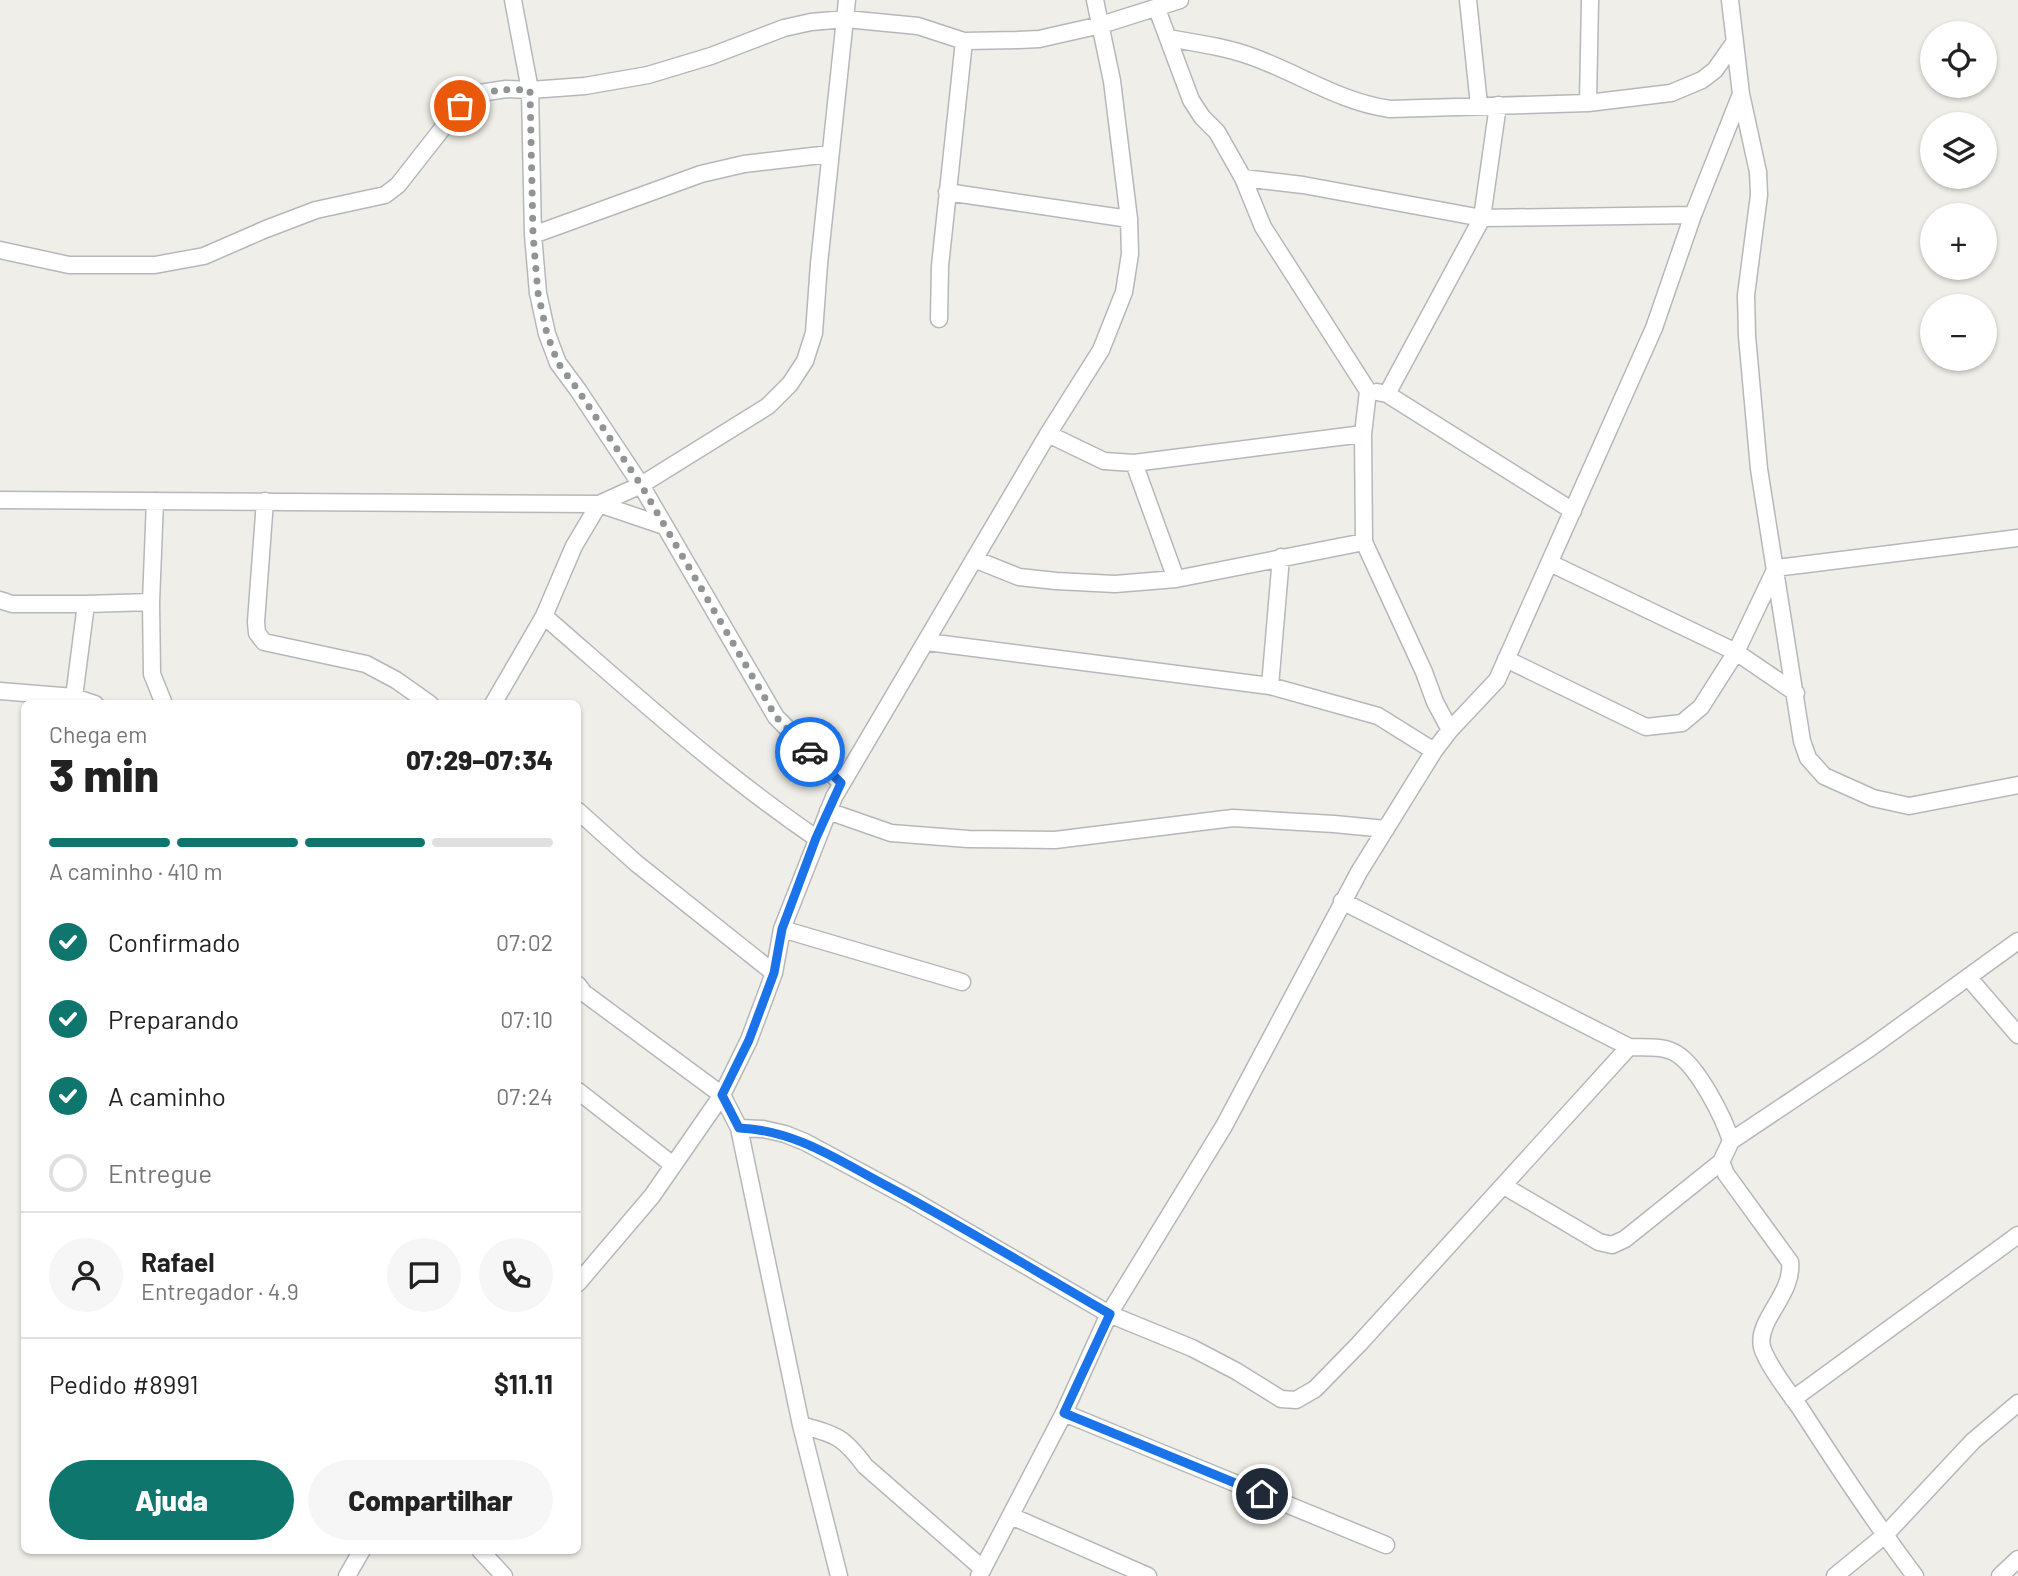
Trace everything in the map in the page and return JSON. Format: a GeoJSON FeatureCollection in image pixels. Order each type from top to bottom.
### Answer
{"type":"FeatureCollection","features":[{"type":"Feature","properties":{"kind":"street"},"geometry":{"type":"LineString","coordinates":[[513,0],[530,90],[533,235],[538,293],[547,334],[558,363],[641,485],[776,717],[841,783]]}},
{"type":"Feature","properties":{"kind":"street"},"geometry":{"type":"LineString","coordinates":[[495,700],[544,616],[574,546],[599,504],[641,485],[768,405],[790,384],[805,361],[814,333],[847,0]]}},
{"type":"Feature","properties":{"kind":"street"},"geometry":{"type":"LineString","coordinates":[[581,1279],[652,1196],[722,1095],[749,1040],[774,973],[782,929],[816,838],[841,783],[1048,434],[1101,350],[1124,292],[1130,254],[1129,219],[1112,81],[1095,0]]}},
{"type":"Feature","properties":{"kind":"street"},"geometry":{"type":"LineString","coordinates":[[0,250],[69,265],[155,265],[204,256],[265,229],[316,211],[385,195],[398,185],[460,106],[480,93],[506,89],[585,86],[648,75],[811,22],[846,19],[918,26],[964,41],[1039,39],[1101,25],[1180,0]]}},
{"type":"Feature","properties":{"kind":"street"},"geometry":{"type":"LineString","coordinates":[[1468,0],[1479,105]]}},
{"type":"Feature","properties":{"kind":"street"},"geometry":{"type":"LineString","coordinates":[[1588,103],[1590,0]]}},
{"type":"Feature","properties":{"kind":"street"},"geometry":{"type":"LineString","coordinates":[[1730,0],[1741,94],[1754,149],[1759,195],[1746,295],[1759,470],[1802,741],[1808,758],[1824,776],[1872,799],[1909,806],[2018,785]]}},
{"type":"Feature","properties":{"kind":"street"},"geometry":{"type":"LineString","coordinates":[[1157,9],[1191,100],[1202,117],[1217,132],[1243,178],[1263,227],[1368,391],[1363,435],[1364,542],[1450,730]]}},
{"type":"Feature","properties":{"kind":"street"},"geometry":{"type":"LineString","coordinates":[[1168,38],[1253,57],[1345,98],[1390,109],[1588,103],[1671,93],[1702,80],[1715,70],[1734,43]]}},
{"type":"Feature","properties":{"kind":"street"},"geometry":{"type":"LineString","coordinates":[[939,319],[940,266],[964,41]]}},
{"type":"Feature","properties":{"kind":"street"},"geometry":{"type":"LineString","coordinates":[[801,1425],[837,1435],[850,1446],[865,1466],[981,1573],[1064,1413],[1110,1314],[1224,1126],[1342,901],[1434,751],[1497,680],[1654,328],[1693,215],[1741,94]]}},
{"type":"Feature","properties":{"kind":"street"},"geometry":{"type":"LineString","coordinates":[[1387,394],[1482,218],[1498,105]]}},
{"type":"Feature","properties":{"kind":"street"},"geometry":{"type":"LineString","coordinates":[[533,235],[701,174],[744,164],[830,154]]}},
{"type":"Feature","properties":{"kind":"street"},"geometry":{"type":"LineString","coordinates":[[1243,178],[1304,185],[1482,218],[1693,215]]}},
{"type":"Feature","properties":{"kind":"street"},"geometry":{"type":"LineString","coordinates":[[947,192],[1129,219]]}},
{"type":"Feature","properties":{"kind":"street"},"geometry":{"type":"LineString","coordinates":[[1368,391],[1387,394],[1573,511]]}},
{"type":"Feature","properties":{"kind":"street"},"geometry":{"type":"LineString","coordinates":[[1048,434],[1104,461],[1134,463],[1363,435]]}},
{"type":"Feature","properties":{"kind":"street"},"geometry":{"type":"LineString","coordinates":[[1134,463],[1176,579]]}},
{"type":"Feature","properties":{"kind":"street"},"geometry":{"type":"LineString","coordinates":[[0,500],[599,504],[664,526]]}},
{"type":"Feature","properties":{"kind":"street"},"geometry":{"type":"LineString","coordinates":[[155,501],[151,601],[152,674],[162,700]]}},
{"type":"Feature","properties":{"kind":"street"},"geometry":{"type":"LineString","coordinates":[[265,501],[256,622],[257,633],[264,642],[366,664],[396,680],[424,700]]}},
{"type":"Feature","properties":{"kind":"street"},"geometry":{"type":"LineString","coordinates":[[1776,568],[2018,538]]}},
{"type":"Feature","properties":{"kind":"street"},"geometry":{"type":"LineString","coordinates":[[974,559],[1019,577],[1115,584],[1176,579],[1364,542]]}},
{"type":"Feature","properties":{"kind":"street"},"geometry":{"type":"LineString","coordinates":[[1270,686],[1281,557]]}},
{"type":"Feature","properties":{"kind":"street"},"geometry":{"type":"LineString","coordinates":[[1550,563],[1736,652],[1796,693]]}},
{"type":"Feature","properties":{"kind":"street"},"geometry":{"type":"LineString","coordinates":[[1506,659],[1646,727],[1682,723],[1701,707],[1736,652],[1776,568]]}},
{"type":"Feature","properties":{"kind":"street"},"geometry":{"type":"LineString","coordinates":[[0,600],[12,604],[151,601]]}},
{"type":"Feature","properties":{"kind":"street"},"geometry":{"type":"LineString","coordinates":[[74,697],[86,604]]}},
{"type":"Feature","properties":{"kind":"street"},"geometry":{"type":"LineString","coordinates":[[544,616],[687,742],[757,798],[816,838]]}},
{"type":"Feature","properties":{"kind":"street"},"geometry":{"type":"LineString","coordinates":[[927,642],[1270,686],[1378,716],[1434,751]]}},
{"type":"Feature","properties":{"kind":"street"},"geometry":{"type":"LineString","coordinates":[[0,691],[83,700]]}},
{"type":"Feature","properties":{"kind":"street"},"geometry":{"type":"LineString","coordinates":[[828,811],[891,833],[968,839],[1055,840],[1233,818],[1385,830]]}},
{"type":"Feature","properties":{"kind":"street"},"geometry":{"type":"LineString","coordinates":[[581,814],[636,863],[774,973]]}},
{"type":"Feature","properties":{"kind":"street"},"geometry":{"type":"LineString","coordinates":[[1342,901],[1629,1047],[1659,1048],[1676,1053],[1689,1063],[1725,1122],[1731,1141]]}},
{"type":"Feature","properties":{"kind":"street"},"geometry":{"type":"LineString","coordinates":[[782,929],[962,982]]}},
{"type":"Feature","properties":{"kind":"street"},"geometry":{"type":"LineString","coordinates":[[1504,1186],[1599,1242],[1612,1245],[1625,1239],[1721,1162],[1731,1141],[1870,1048],[2018,941]]}},
{"type":"Feature","properties":{"kind":"street"},"geometry":{"type":"LineString","coordinates":[[1968,977],[2018,1035]]}},
{"type":"Feature","properties":{"kind":"street"},"geometry":{"type":"LineString","coordinates":[[581,989],[722,1095],[739,1128],[801,1425],[839,1576]]}},
{"type":"Feature","properties":{"kind":"street"},"geometry":{"type":"LineString","coordinates":[[739,1128],[763,1129],[805,1142],[911,1199],[1110,1314],[1192,1348],[1281,1399],[1296,1400],[1315,1389],[1359,1345],[1629,1047]]}},
{"type":"Feature","properties":{"kind":"street"},"geometry":{"type":"LineString","coordinates":[[581,1093],[673,1165]]}},
{"type":"Feature","properties":{"kind":"street"},"geometry":{"type":"LineString","coordinates":[[1721,1162],[1726,1174],[1790,1262],[1792,1276],[1762,1331],[1762,1346],[1793,1399],[1915,1576]]}},
{"type":"Feature","properties":{"kind":"street"},"geometry":{"type":"LineString","coordinates":[[1793,1399],[2018,1235]]}},
{"type":"Feature","properties":{"kind":"street"},"geometry":{"type":"LineString","coordinates":[[1835,1576],[1885,1535],[1973,1441],[2018,1403]]}},
{"type":"Feature","properties":{"kind":"street"},"geometry":{"type":"LineString","coordinates":[[1064,1413],[1386,1545]]}},
{"type":"Feature","properties":{"kind":"street"},"geometry":{"type":"LineString","coordinates":[[1010,1516],[1148,1576]]}},
{"type":"Feature","properties":{"kind":"street"},"geometry":{"type":"LineString","coordinates":[[346,1576],[360,1554]]}},
{"type":"Feature","properties":{"kind":"street"},"geometry":{"type":"LineString","coordinates":[[484,1554],[504,1576]]}},
{"type":"Feature","properties":{"kind":"street"},"geometry":{"type":"LineString","coordinates":[[2000,1576],[2018,1559]]}},
{"type":"Feature","properties":{"kind":"way so far"},"geometry":{"type":"LineString","coordinates":[[460,106],[480,93],[506,89],[530,90],[533,235],[538,293],[547,334],[558,363],[615,443],[641,485],[776,717],[810,752]]}},
{"type":"Feature","properties":{"kind":"route"},"geometry":{"type":"LineString","coordinates":[[810,752],[841,783],[816,838],[782,929],[774,973],[749,1040],[722,1095],[739,1128],[763,1129],[805,1142],[911,1199],[1110,1314],[1064,1413],[1262,1494]]}}]}
